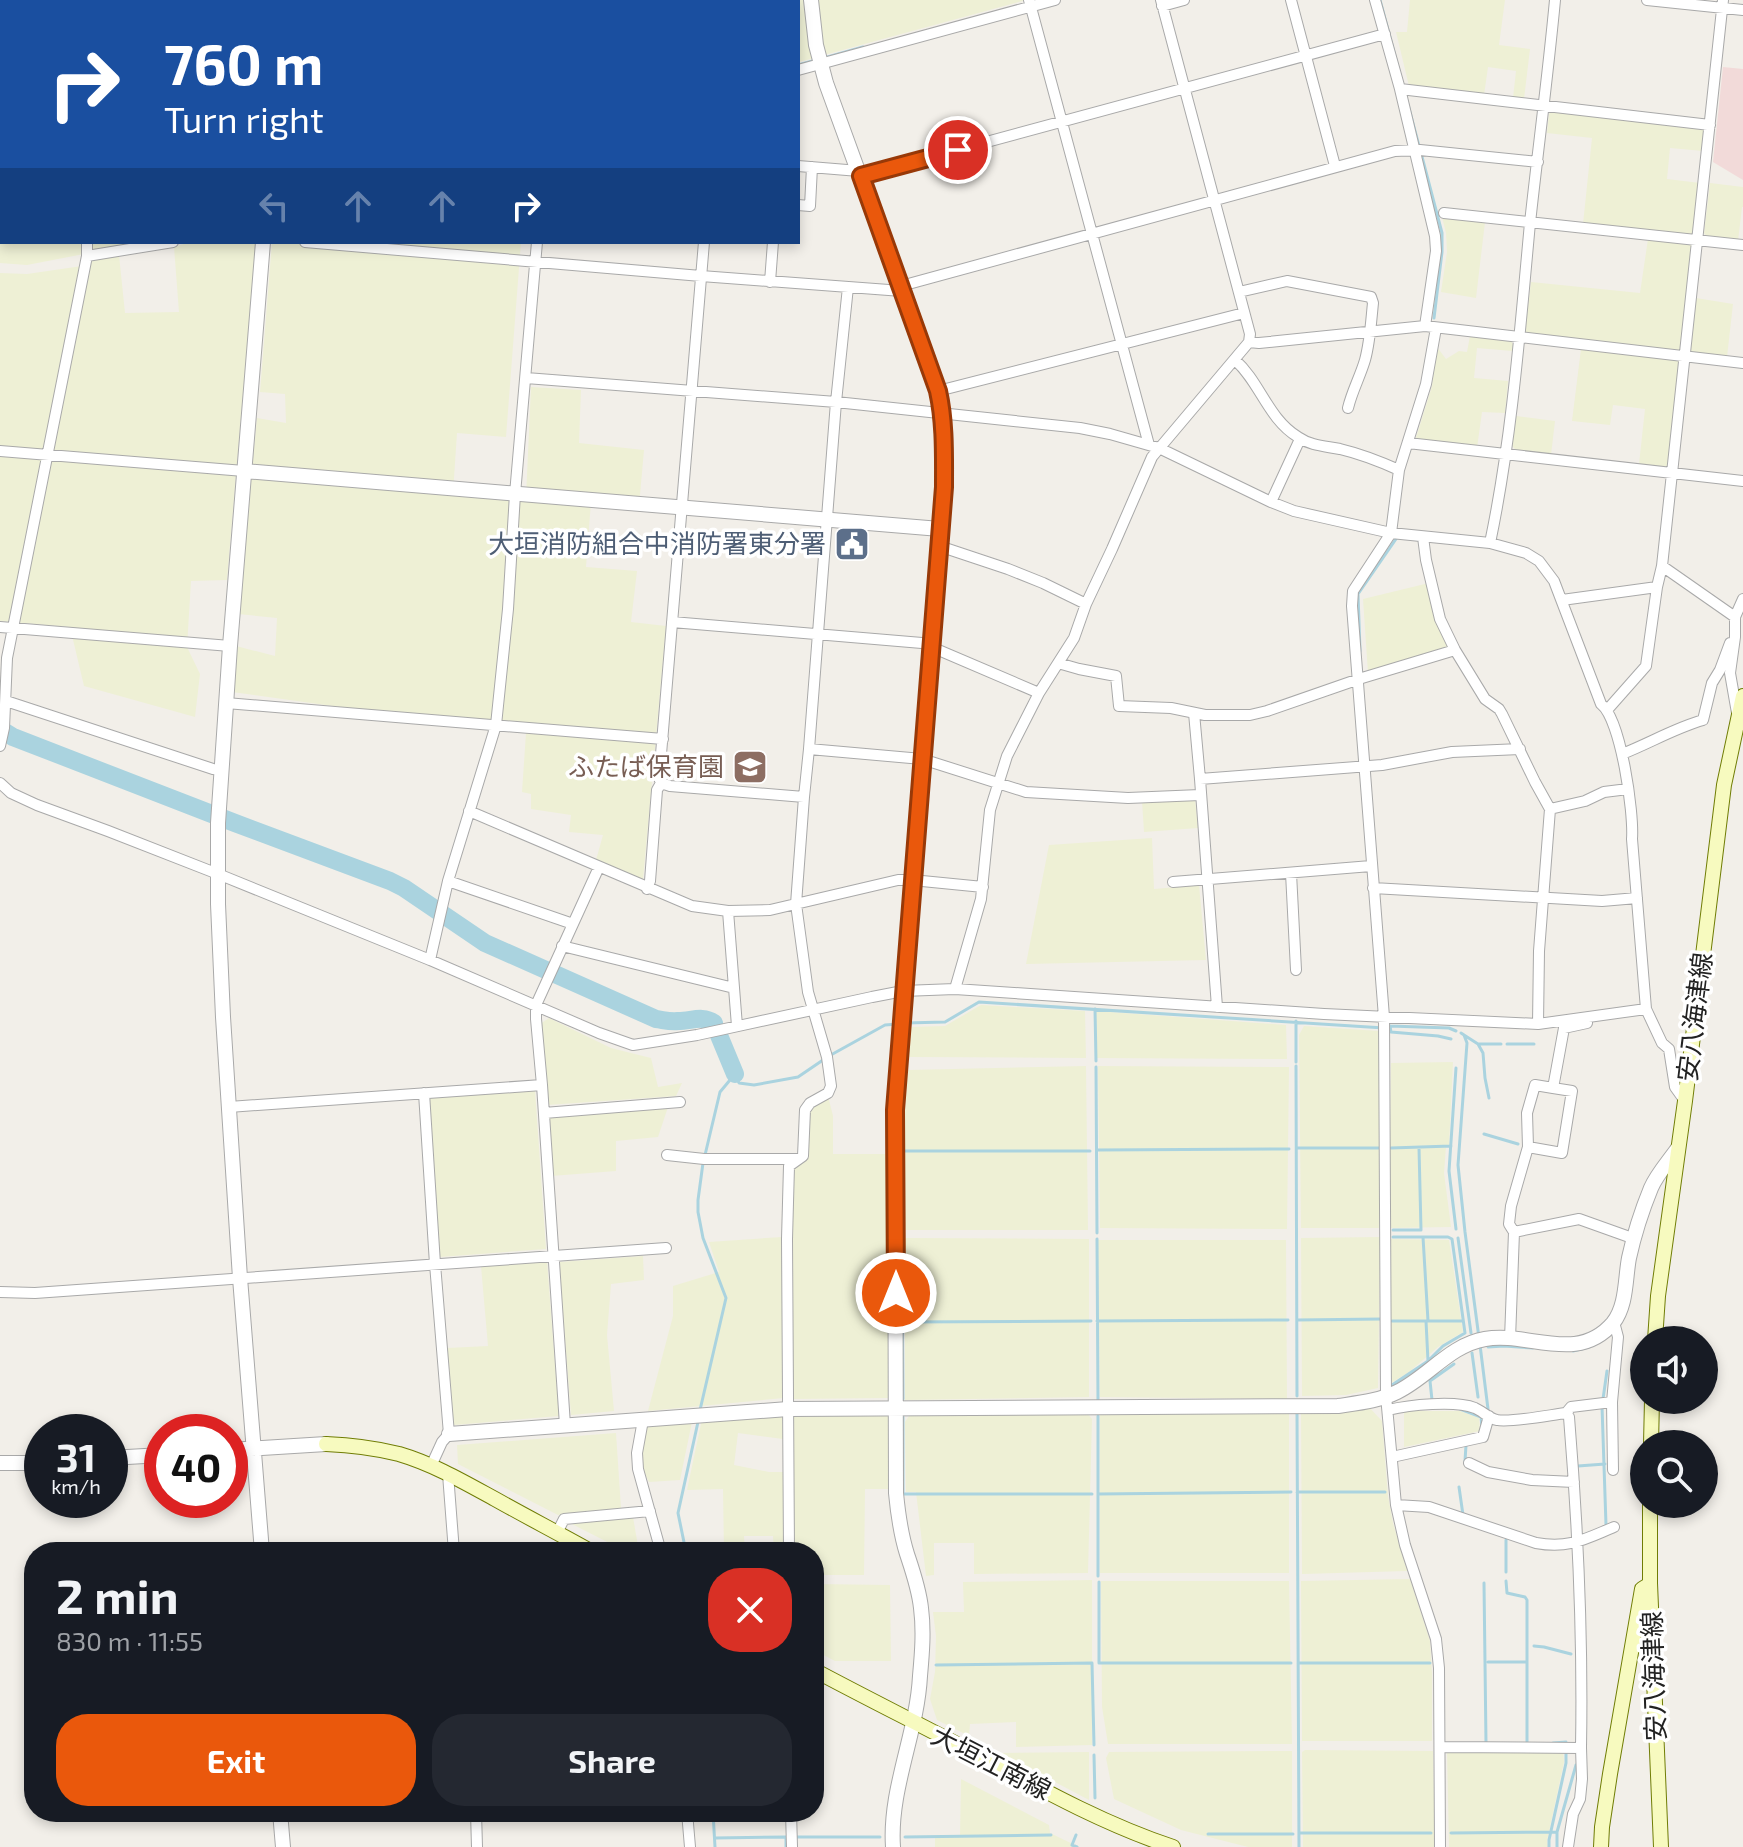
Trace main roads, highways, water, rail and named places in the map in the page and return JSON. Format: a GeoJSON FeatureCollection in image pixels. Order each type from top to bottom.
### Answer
{"type":"FeatureCollection","features":[{"type":"Feature","properties":{"kind":"main road","name":"安八海津線"},"geometry":{"type":"LineString","coordinates":[[1656,1326],[1724,785],[1743,696]]}},
{"type":"Feature","properties":{"kind":"main road"},"geometry":{"type":"LineString","coordinates":[[326,1444],[379,1449],[431,1466],[574,1542]]}},
{"type":"Feature","properties":{"kind":"main road","name":"安八海津線"},"geometry":{"type":"LineString","coordinates":[[1650,1518],[1661,1847]]}},
{"type":"Feature","properties":{"kind":"main road"},"geometry":{"type":"LineString","coordinates":[[1601,1847],[1610,1774],[1642,1589],[1650,1583]]}},
{"type":"Feature","properties":{"kind":"main road","name":"大垣江南線"},"geometry":{"type":"LineString","coordinates":[[824,1675],[1032,1784],[1150,1840],[1173,1847]]}},
{"type":"Feature","properties":{"kind":"waterway"},"geometry":{"type":"LineString","coordinates":[[1380,0],[1419,146]]}},
{"type":"Feature","properties":{"kind":"waterway"},"geometry":{"type":"LineString","coordinates":[[824,58],[863,47]]}},
{"type":"Feature","properties":{"kind":"waterway"},"geometry":{"type":"LineString","coordinates":[[800,64],[816,60]]}},
{"type":"Feature","properties":{"kind":"waterway"},"geometry":{"type":"LineString","coordinates":[[1421,153],[1442,233],[1434,318]]}},
{"type":"Feature","properties":{"kind":"waterway"},"geometry":{"type":"LineString","coordinates":[[1360,651],[1358,594],[1396,539]]}},
{"type":"Feature","properties":{"kind":"waterway"},"geometry":{"type":"LineString","coordinates":[[0,729],[13,737],[390,881],[485,943],[656,1019],[701,1019],[714,1023]]}},
{"type":"Feature","properties":{"kind":"waterway"},"geometry":{"type":"LineString","coordinates":[[905,1023],[945,1022],[979,1002],[1384,1028],[1449,1028],[1456,1031]]}},
{"type":"Feature","properties":{"kind":"waterway"},"geometry":{"type":"LineString","coordinates":[[1095,1009],[1096,1061]]}},
{"type":"Feature","properties":{"kind":"waterway"},"geometry":{"type":"LineString","coordinates":[[1296,1021],[1296,1062]]}},
{"type":"Feature","properties":{"kind":"waterway"},"geometry":{"type":"LineString","coordinates":[[906,1060],[910,1023]]}},
{"type":"Feature","properties":{"kind":"waterway"},"geometry":{"type":"LineString","coordinates":[[829,1056],[885,1025],[898,1024]]}},
{"type":"Feature","properties":{"kind":"waterway"},"geometry":{"type":"LineString","coordinates":[[1390,1026],[1391,1032],[1451,1039]]}},
{"type":"Feature","properties":{"kind":"waterway"},"geometry":{"type":"LineString","coordinates":[[718,1033],[735,1074]]}},
{"type":"Feature","properties":{"kind":"waterway"},"geometry":{"type":"LineString","coordinates":[[1461,1033],[1467,1043],[1458,1165],[1479,1338]]}},
{"type":"Feature","properties":{"kind":"waterway"},"geometry":{"type":"LineString","coordinates":[[1464,1035],[1478,1044],[1501,1044]]}},
{"type":"Feature","properties":{"kind":"waterway"},"geometry":{"type":"LineString","coordinates":[[1478,1044],[1483,1053],[1489,1098]]}},
{"type":"Feature","properties":{"kind":"waterway"},"geometry":{"type":"LineString","coordinates":[[1507,1044],[1534,1044]]}},
{"type":"Feature","properties":{"kind":"waterway"},"geometry":{"type":"LineString","coordinates":[[705,1155],[720,1092],[735,1074],[739,1083],[754,1085],[798,1077],[823,1060]]}},
{"type":"Feature","properties":{"kind":"waterway"},"geometry":{"type":"LineString","coordinates":[[1296,1066],[1297,1396]]}},
{"type":"Feature","properties":{"kind":"waterway"},"geometry":{"type":"LineString","coordinates":[[903,1233],[906,1067]]}},
{"type":"Feature","properties":{"kind":"waterway"},"geometry":{"type":"LineString","coordinates":[[1096,1067],[1097,1233]]}},
{"type":"Feature","properties":{"kind":"waterway"},"geometry":{"type":"LineString","coordinates":[[1456,1068],[1449,1171],[1456,1229]]}},
{"type":"Feature","properties":{"kind":"waterway"},"geometry":{"type":"LineString","coordinates":[[1484,1134],[1518,1144]]}},
{"type":"Feature","properties":{"kind":"waterway"},"geometry":{"type":"LineString","coordinates":[[1391,1148],[1451,1146]]}},
{"type":"Feature","properties":{"kind":"waterway"},"geometry":{"type":"LineString","coordinates":[[1297,1148],[1381,1148]]}},
{"type":"Feature","properties":{"kind":"waterway"},"geometry":{"type":"LineString","coordinates":[[1393,1230],[1421,1230],[1419,1148]]}},
{"type":"Feature","properties":{"kind":"waterway"},"geometry":{"type":"LineString","coordinates":[[1097,1150],[1289,1149]]}},
{"type":"Feature","properties":{"kind":"waterway"},"geometry":{"type":"LineString","coordinates":[[903,1151],[1090,1151]]}},
{"type":"Feature","properties":{"kind":"waterway"},"geometry":{"type":"LineString","coordinates":[[700,1410],[726,1298],[703,1238],[698,1212],[703,1163]]}},
{"type":"Feature","properties":{"kind":"waterway"},"geometry":{"type":"LineString","coordinates":[[1392,1385],[1465,1333],[1452,1239],[1393,1237]]}},
{"type":"Feature","properties":{"kind":"waterway"},"geometry":{"type":"LineString","coordinates":[[1423,1237],[1428,1321]]}},
{"type":"Feature","properties":{"kind":"waterway"},"geometry":{"type":"LineString","coordinates":[[1458,1238],[1471,1333]]}},
{"type":"Feature","properties":{"kind":"waterway"},"geometry":{"type":"LineString","coordinates":[[1097,1239],[1098,1401]]}},
{"type":"Feature","properties":{"kind":"waterway"},"geometry":{"type":"LineString","coordinates":[[902,1240],[903,1399]]}},
{"type":"Feature","properties":{"kind":"waterway"},"geometry":{"type":"LineString","coordinates":[[1297,1320],[1381,1319]]}},
{"type":"Feature","properties":{"kind":"waterway"},"geometry":{"type":"LineString","coordinates":[[1097,1321],[1288,1320]]}},
{"type":"Feature","properties":{"kind":"waterway"},"geometry":{"type":"LineString","coordinates":[[903,1322],[1091,1321]]}},
{"type":"Feature","properties":{"kind":"waterway"},"geometry":{"type":"LineString","coordinates":[[1392,1321],[1463,1321]]}},
{"type":"Feature","properties":{"kind":"waterway"},"geometry":{"type":"LineString","coordinates":[[1426,1321],[1428,1361]]}},
{"type":"Feature","properties":{"kind":"waterway"},"geometry":{"type":"LineString","coordinates":[[1480,1345],[1488,1409]]}},
{"type":"Feature","properties":{"kind":"waterway"},"geometry":{"type":"LineString","coordinates":[[1488,1347],[1533,1348]]}},
{"type":"Feature","properties":{"kind":"waterway"},"geometry":{"type":"LineString","coordinates":[[1573,1351],[1589,1347]]}},
{"type":"Feature","properties":{"kind":"waterway"},"geometry":{"type":"LineString","coordinates":[[1472,1353],[1478,1397]]}},
{"type":"Feature","properties":{"kind":"waterway"},"geometry":{"type":"LineString","coordinates":[[1432,1400],[1430,1381],[1454,1364]]}},
{"type":"Feature","properties":{"kind":"waterway"},"geometry":{"type":"LineString","coordinates":[[1603,1399],[1607,1371]]}},
{"type":"Feature","properties":{"kind":"waterway"},"geometry":{"type":"LineString","coordinates":[[1602,1406],[1606,1525]]}},
{"type":"Feature","properties":{"kind":"waterway"},"geometry":{"type":"LineString","coordinates":[[1460,1409],[1481,1417],[1482,1427]]}},
{"type":"Feature","properties":{"kind":"waterway"},"geometry":{"type":"LineString","coordinates":[[1297,1413],[1299,1847]]}},
{"type":"Feature","properties":{"kind":"waterway"},"geometry":{"type":"LineString","coordinates":[[1098,1416],[1098,1576]]}},
{"type":"Feature","properties":{"kind":"waterway"},"geometry":{"type":"LineString","coordinates":[[903,1417],[903,1494],[1092,1494]]}},
{"type":"Feature","properties":{"kind":"waterway"},"geometry":{"type":"LineString","coordinates":[[684,1542],[678,1513],[698,1422]]}},
{"type":"Feature","properties":{"kind":"waterway"},"geometry":{"type":"LineString","coordinates":[[1465,1461],[1466,1445]]}},
{"type":"Feature","properties":{"kind":"waterway"},"geometry":{"type":"LineString","coordinates":[[1578,1466],[1605,1464]]}},
{"type":"Feature","properties":{"kind":"waterway"},"geometry":{"type":"LineString","coordinates":[[1459,1487],[1463,1515]]}},
{"type":"Feature","properties":{"kind":"waterway"},"geometry":{"type":"LineString","coordinates":[[1098,1494],[1291,1492]]}},
{"type":"Feature","properties":{"kind":"waterway"},"geometry":{"type":"LineString","coordinates":[[1297,1492],[1385,1492]]}},
{"type":"Feature","properties":{"kind":"waterway"},"geometry":{"type":"LineString","coordinates":[[1506,1540],[1506,1572]]}},
{"type":"Feature","properties":{"kind":"waterway"},"geometry":{"type":"LineString","coordinates":[[1506,1581],[1507,1593],[1527,1600],[1527,1743]]}},
{"type":"Feature","properties":{"kind":"waterway"},"geometry":{"type":"LineString","coordinates":[[1099,1582],[1099,1663],[1291,1663]]}},
{"type":"Feature","properties":{"kind":"waterway"},"geometry":{"type":"LineString","coordinates":[[1484,1583],[1486,1743]]}},
{"type":"Feature","properties":{"kind":"waterway"},"geometry":{"type":"LineString","coordinates":[[1534,1646],[1571,1654]]}},
{"type":"Feature","properties":{"kind":"waterway"},"geometry":{"type":"LineString","coordinates":[[1488,1662],[1527,1662]]}},
{"type":"Feature","properties":{"kind":"waterway"},"geometry":{"type":"LineString","coordinates":[[936,1665],[1092,1663],[1094,1745]]}},
{"type":"Feature","properties":{"kind":"waterway"},"geometry":{"type":"LineString","coordinates":[[1298,1663],[1430,1663]]}},
{"type":"Feature","properties":{"kind":"waterway"},"geometry":{"type":"LineString","coordinates":[[1553,1743],[1566,1742]]}},
{"type":"Feature","properties":{"kind":"waterway"},"geometry":{"type":"LineString","coordinates":[[1549,1847],[1566,1751]]}},
{"type":"Feature","properties":{"kind":"waterway"},"geometry":{"type":"LineString","coordinates":[[1094,1755],[1095,1798]]}},
{"type":"Feature","properties":{"kind":"waterway"},"geometry":{"type":"LineString","coordinates":[[1557,1847],[1557,1832],[1576,1765]]}},
{"type":"Feature","properties":{"kind":"waterway"},"geometry":{"type":"LineString","coordinates":[[714,1822],[715,1847]]}},
{"type":"Feature","properties":{"kind":"waterway"},"geometry":{"type":"LineString","coordinates":[[1451,1833],[1557,1832]]}},
{"type":"Feature","properties":{"kind":"waterway"},"geometry":{"type":"LineString","coordinates":[[1299,1833],[1431,1833]]}},
{"type":"Feature","properties":{"kind":"waterway"},"geometry":{"type":"LineString","coordinates":[[1208,1834],[1293,1834]]}},
{"type":"Feature","properties":{"kind":"waterway"},"geometry":{"type":"LineString","coordinates":[[905,1837],[1051,1835]]}},
{"type":"Feature","properties":{"kind":"waterway"},"geometry":{"type":"LineString","coordinates":[[1076,1835],[1072,1845],[1077,1847]]}},
{"type":"Feature","properties":{"kind":"waterway"},"geometry":{"type":"LineString","coordinates":[[715,1838],[786,1837],[786,1847]]}},
{"type":"Feature","properties":{"kind":"waterway"},"geometry":{"type":"LineString","coordinates":[[796,1837],[880,1837]]}},
{"type":"Feature","properties":{"kind":"place","name":"大垣消防組合中消防署東分署"},"geometry":{"type":"Point","coordinates":[852,544]}},
{"type":"Feature","properties":{"kind":"place","name":"ふたば保育園"},"geometry":{"type":"Point","coordinates":[750,767]}}]}
